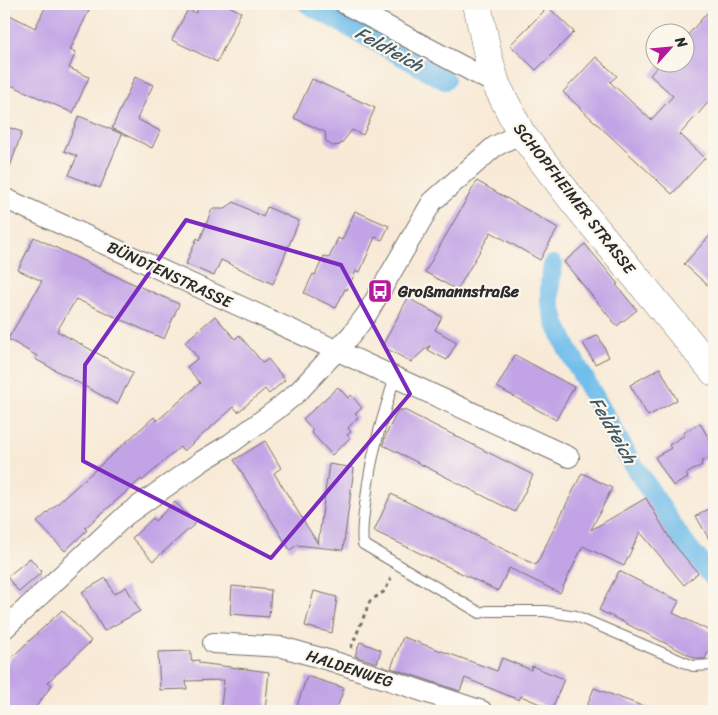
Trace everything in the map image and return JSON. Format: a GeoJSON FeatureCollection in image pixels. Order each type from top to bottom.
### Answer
{"type":"FeatureCollection","features":[{"type":"Feature","properties":{"kind":"main road","name":"SCHOPFHEIMER STRASSE"},"geometry":{"type":"LineString","coordinates":[[477,4],[496,84],[521,133],[574,202],[714,372]]}},
{"type":"Feature","properties":{"kind":"street"},"geometry":{"type":"LineString","coordinates":[[345,4],[496,84]]}},
{"type":"Feature","properties":{"kind":"street"},"geometry":{"type":"LineString","coordinates":[[4,629],[126,515],[276,410],[299,391],[352,334],[367,314],[432,202],[494,147],[521,133]]}},
{"type":"Feature","properties":{"kind":"street","name":"BÜNDTENSTRASSE"},"geometry":{"type":"LineString","coordinates":[[4,198],[336,351]]}},
{"type":"Feature","properties":{"kind":"street"},"geometry":{"type":"LineString","coordinates":[[336,351],[569,458]]}},
{"type":"Feature","properties":{"kind":"street","name":"HALDENWEG"},"geometry":{"type":"LineString","coordinates":[[213,643],[282,647],[345,665],[482,711]]}},
{"type":"Feature","properties":{"kind":"lane"},"geometry":{"type":"LineString","coordinates":[[395,377],[370,464],[361,532],[363,544],[480,613],[487,611],[545,611],[576,616],[693,666],[714,665]]}},
{"type":"Feature","properties":{"kind":"path"},"geometry":{"type":"LineString","coordinates":[[345,665],[370,601],[385,591],[398,565]]}},
{"type":"Feature","properties":{"kind":"highlighted area"},"geometry":{"type":"Polygon","coordinates":[[[186,220],[341,265],[410,394],[271,558],[83,461],[85,365],[186,220]]]}},
{"type":"Feature","properties":{"kind":"building"},"geometry":{"type":"Polygon","coordinates":[[[47,4],[92,4],[70,50],[76,52],[69,68],[89,77],[73,113],[4,82],[4,12],[35,28],[47,4]]]}},
{"type":"Feature","properties":{"kind":"building"},"geometry":{"type":"Polygon","coordinates":[[[200,4],[225,4],[241,12],[217,62],[172,40],[188,9],[196,13],[200,4]]]}},
{"type":"Feature","properties":{"kind":"building"},"geometry":{"type":"Polygon","coordinates":[[[714,5],[714,96],[680,134],[705,158],[672,194],[563,92],[596,57],[617,76],[610,82],[651,120],[673,96],[650,75],[653,72],[696,72],[696,26],[714,5]]]}},
{"type":"Feature","properties":{"kind":"building"},"geometry":{"type":"Polygon","coordinates":[[[548,7],[574,32],[536,70],[510,45],[548,7]]]}},
{"type":"Feature","properties":{"kind":"building"},"geometry":{"type":"Polygon","coordinates":[[[135,77],[153,85],[137,119],[160,131],[152,148],[112,128],[135,77]]]}},
{"type":"Feature","properties":{"kind":"building"},"geometry":{"type":"Polygon","coordinates":[[[312,79],[375,108],[363,135],[352,130],[340,145],[332,146],[326,141],[325,132],[294,118],[312,79]]]}},
{"type":"Feature","properties":{"kind":"building"},"geometry":{"type":"Polygon","coordinates":[[[79,116],[122,134],[100,188],[69,175],[77,156],[64,151],[79,116]]]}},
{"type":"Feature","properties":{"kind":"building"},"geometry":{"type":"Polygon","coordinates":[[[4,126],[22,132],[6,178],[4,178],[4,126]]]}},
{"type":"Feature","properties":{"kind":"building"},"geometry":{"type":"Polygon","coordinates":[[[477,181],[558,228],[540,260],[491,232],[457,290],[425,272],[477,181]]]}},
{"type":"Feature","properties":{"kind":"building"},"geometry":{"type":"Polygon","coordinates":[[[234,202],[263,217],[267,207],[299,221],[273,284],[221,260],[214,276],[186,264],[197,238],[200,240],[212,209],[224,209],[234,202]]]}},
{"type":"Feature","properties":{"kind":"building"},"geometry":{"type":"Polygon","coordinates":[[[355,211],[389,226],[382,240],[375,237],[360,272],[356,271],[336,308],[304,293],[324,256],[329,258],[338,238],[342,240],[355,211]]]}},
{"type":"Feature","properties":{"kind":"building"},"geometry":{"type":"Polygon","coordinates":[[[714,231],[714,291],[684,264],[714,231]]]}},
{"type":"Feature","properties":{"kind":"building"},"geometry":{"type":"Polygon","coordinates":[[[34,237],[179,304],[164,339],[76,299],[57,331],[133,373],[117,404],[35,359],[37,356],[8,339],[42,281],[18,270],[34,237]]]}},
{"type":"Feature","properties":{"kind":"building"},"geometry":{"type":"Polygon","coordinates":[[[585,244],[637,310],[617,326],[564,262],[585,244]]]}},
{"type":"Feature","properties":{"kind":"building"},"geometry":{"type":"Polygon","coordinates":[[[408,298],[442,317],[435,330],[457,342],[447,360],[428,350],[430,345],[411,362],[382,346],[408,298]]]}},
{"type":"Feature","properties":{"kind":"building"},"geometry":{"type":"Polygon","coordinates":[[[215,316],[235,339],[239,335],[263,363],[268,359],[285,380],[269,394],[265,389],[238,412],[234,407],[184,451],[180,447],[85,528],[87,530],[65,551],[37,522],[154,417],[157,421],[200,383],[187,367],[198,358],[185,342],[215,316]]]}},
{"type":"Feature","properties":{"kind":"building"},"geometry":{"type":"Polygon","coordinates":[[[598,335],[609,357],[595,364],[583,343],[598,335]]]}},
{"type":"Feature","properties":{"kind":"building"},"geometry":{"type":"Polygon","coordinates":[[[515,355],[574,387],[556,420],[497,387],[515,355]]]}},
{"type":"Feature","properties":{"kind":"building"},"geometry":{"type":"Polygon","coordinates":[[[660,368],[677,400],[648,416],[630,385],[660,368]]]}},
{"type":"Feature","properties":{"kind":"building"},"geometry":{"type":"Polygon","coordinates":[[[338,387],[348,398],[351,395],[362,408],[355,414],[358,417],[348,428],[351,432],[347,435],[350,438],[332,455],[311,432],[313,430],[303,419],[338,387]]]}},
{"type":"Feature","properties":{"kind":"building"},"geometry":{"type":"Polygon","coordinates":[[[398,410],[404,410],[533,475],[515,512],[383,445],[398,410]]]}},
{"type":"Feature","properties":{"kind":"building"},"geometry":{"type":"Polygon","coordinates":[[[700,423],[714,448],[714,455],[701,462],[702,465],[686,474],[688,478],[673,486],[655,457],[671,448],[669,445],[685,435],[683,433],[700,423]]]}},
{"type":"Feature","properties":{"kind":"building"},"geometry":{"type":"Polygon","coordinates":[[[265,441],[281,468],[274,473],[318,544],[329,464],[354,468],[343,550],[297,545],[290,550],[234,460],[265,441]]]}},
{"type":"Feature","properties":{"kind":"building"},"geometry":{"type":"Polygon","coordinates":[[[582,473],[612,488],[591,530],[646,498],[672,542],[698,573],[684,585],[640,532],[624,566],[583,546],[560,593],[509,568],[498,591],[374,531],[391,494],[536,565],[582,473]]]}},
{"type":"Feature","properties":{"kind":"building"},"geometry":{"type":"Polygon","coordinates":[[[175,502],[196,523],[153,561],[132,538],[153,518],[155,521],[175,502]]]}},
{"type":"Feature","properties":{"kind":"building"},"geometry":{"type":"Polygon","coordinates":[[[714,506],[714,548],[696,516],[714,506]]]}},
{"type":"Feature","properties":{"kind":"building"},"geometry":{"type":"Polygon","coordinates":[[[30,558],[42,572],[19,592],[7,577],[30,558]]]}},
{"type":"Feature","properties":{"kind":"building"},"geometry":{"type":"Polygon","coordinates":[[[619,571],[679,601],[673,613],[714,633],[714,640],[705,659],[697,659],[599,610],[619,571]]]}},
{"type":"Feature","properties":{"kind":"building"},"geometry":{"type":"Polygon","coordinates":[[[106,578],[114,594],[126,587],[140,611],[104,631],[82,592],[106,578]]]}},
{"type":"Feature","properties":{"kind":"building"},"geometry":{"type":"Polygon","coordinates":[[[232,586],[271,590],[269,617],[230,614],[232,586]]]}},
{"type":"Feature","properties":{"kind":"building"},"geometry":{"type":"Polygon","coordinates":[[[314,591],[337,597],[332,633],[305,626],[314,591]]]}},
{"type":"Feature","properties":{"kind":"building"},"geometry":{"type":"Polygon","coordinates":[[[62,610],[91,641],[48,682],[52,685],[33,711],[4,711],[4,668],[10,659],[62,610]]]}},
{"type":"Feature","properties":{"kind":"building"},"geometry":{"type":"Polygon","coordinates":[[[403,637],[497,671],[502,658],[531,670],[532,666],[564,679],[552,709],[521,696],[519,700],[465,678],[460,691],[391,668],[403,637]]]}},
{"type":"Feature","properties":{"kind":"building"},"geometry":{"type":"Polygon","coordinates":[[[360,642],[381,650],[377,663],[355,656],[360,642]]]}},
{"type":"Feature","properties":{"kind":"building"},"geometry":{"type":"Polygon","coordinates":[[[191,651],[191,661],[199,660],[199,663],[269,672],[265,711],[221,707],[224,680],[186,681],[187,689],[160,690],[158,652],[191,651]]]}},
{"type":"Feature","properties":{"kind":"building"},"geometry":{"type":"Polygon","coordinates":[[[307,676],[344,688],[336,711],[314,711],[297,706],[307,676]]]}},
{"type":"Feature","properties":{"kind":"building"},"geometry":{"type":"Polygon","coordinates":[[[594,688],[653,710],[653,711],[585,711],[594,688]]]}},
{"type":"Feature","properties":{"kind":"waterway","name":"Feldteich"},"geometry":{"type":"LineString","coordinates":[[308,4],[445,80]]}},
{"type":"Feature","properties":{"kind":"waterway","name":"Feldteich"},"geometry":{"type":"LineString","coordinates":[[553,265],[550,302],[556,324],[567,348],[627,455],[682,540],[714,578]]}},
{"type":"Feature","properties":{"kind":"place","name":"Großmannstraße"},"geometry":{"type":"Point","coordinates":[380,291]}}]}
